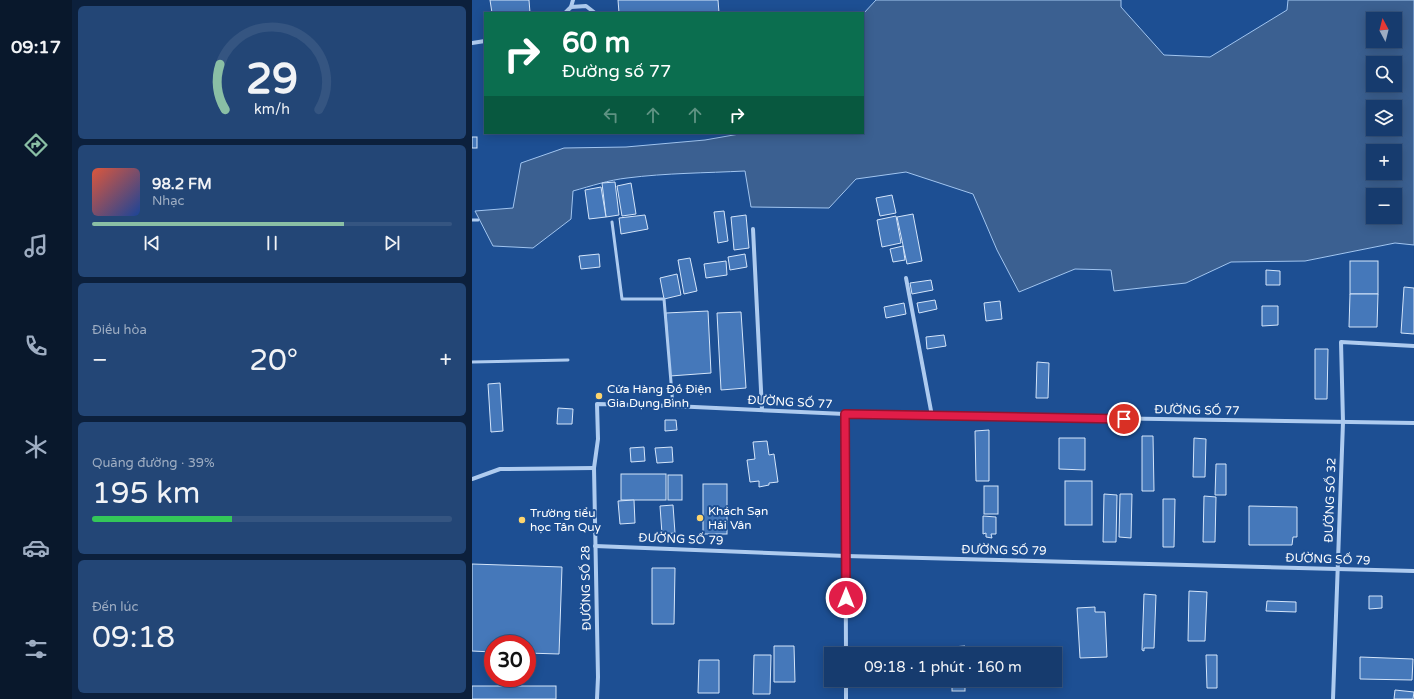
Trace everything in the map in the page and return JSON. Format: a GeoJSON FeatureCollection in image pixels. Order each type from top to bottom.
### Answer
{"type":"FeatureCollection","features":[{"type":"Feature","properties":{"kind":"street"},"geometry":{"type":"LineString","coordinates":[[566,12],[571,7],[573,0]]}},
{"type":"Feature","properties":{"kind":"street"},"geometry":{"type":"LineString","coordinates":[[571,7],[586,6],[593,12]]}},
{"type":"Feature","properties":{"kind":"street"},"geometry":{"type":"LineString","coordinates":[[472,43],[484,41]]}},
{"type":"Feature","properties":{"kind":"street"},"geometry":{"type":"LineString","coordinates":[[753,229],[762,410]]}},
{"type":"Feature","properties":{"kind":"street"},"geometry":{"type":"LineString","coordinates":[[906,278],[932,416]]}},
{"type":"Feature","properties":{"kind":"street","name":"ĐƯỜNG SỐ 32"},"geometry":{"type":"LineString","coordinates":[[1333,699],[1343,422],[1341,342],[1414,346]]}},
{"type":"Feature","properties":{"kind":"street","name":"ĐƯỜNG SỐ 77"},"geometry":{"type":"LineString","coordinates":[[597,404],[845,414],[1414,424]]}},
{"type":"Feature","properties":{"kind":"street","name":"ĐƯỜNG SỐ 28"},"geometry":{"type":"LineString","coordinates":[[597,404],[598,440],[594,468],[594,546],[598,677],[597,699]]}},
{"type":"Feature","properties":{"kind":"street"},"geometry":{"type":"LineString","coordinates":[[845,414],[846,647]]}},
{"type":"Feature","properties":{"kind":"street"},"geometry":{"type":"LineString","coordinates":[[472,479],[500,469],[594,468]]}},
{"type":"Feature","properties":{"kind":"street","name":"ĐƯỜNG SỐ 79"},"geometry":{"type":"LineString","coordinates":[[594,546],[846,556],[1414,571]]}},
{"type":"Feature","properties":{"kind":"street"},"geometry":{"type":"LineString","coordinates":[[846,687],[846,699]]}},
{"type":"Feature","properties":{"kind":"lane"},"geometry":{"type":"LineString","coordinates":[[472,220],[478,220]]}},
{"type":"Feature","properties":{"kind":"lane"},"geometry":{"type":"LineString","coordinates":[[612,222],[622,299],[664,299],[673,406]]}},
{"type":"Feature","properties":{"kind":"lane"},"geometry":{"type":"LineString","coordinates":[[472,362],[568,360]]}},
{"type":"Feature","properties":{"kind":"water"},"geometry":{"type":"Polygon","coordinates":[[[876,0],[1121,0],[1121,7],[1164,55],[1210,57],[1287,10],[1288,0],[1414,0],[1414,245],[1395,243],[1305,261],[1231,262],[1186,283],[1114,291],[1111,270],[1075,269],[1019,292],[997,250],[973,194],[906,172],[856,179],[829,208],[751,207],[745,171],[642,176],[607,182],[573,191],[571,219],[533,248],[493,246],[475,211],[513,208],[521,163],[564,148],[626,147],[705,140],[739,134],[864,134],[864,13],[876,0]]]}},
{"type":"Feature","properties":{"kind":"building"},"geometry":{"type":"Polygon","coordinates":[[[490,0],[529,0],[530,12],[492,12],[490,0]]]}},
{"type":"Feature","properties":{"kind":"building"},"geometry":{"type":"Polygon","coordinates":[[[618,0],[718,0],[719,12],[619,12],[618,0]]]}},
{"type":"Feature","properties":{"kind":"building"},"geometry":{"type":"Polygon","coordinates":[[[472,137],[477,137],[477,148],[472,148],[472,137]]]}},
{"type":"Feature","properties":{"kind":"building"},"geometry":{"type":"Polygon","coordinates":[[[615,182],[619,215],[606,217],[602,183],[615,182]]]}},
{"type":"Feature","properties":{"kind":"building"},"geometry":{"type":"Polygon","coordinates":[[[631,183],[636,214],[622,216],[617,186],[631,183]]]}},
{"type":"Feature","properties":{"kind":"building"},"geometry":{"type":"Polygon","coordinates":[[[601,187],[606,217],[589,219],[585,190],[601,187]]]}},
{"type":"Feature","properties":{"kind":"building"},"geometry":{"type":"Polygon","coordinates":[[[892,195],[896,213],[880,216],[876,198],[892,195]]]}},
{"type":"Feature","properties":{"kind":"building"},"geometry":{"type":"Polygon","coordinates":[[[724,211],[728,241],[718,243],[714,212],[724,211]]]}},
{"type":"Feature","properties":{"kind":"building"},"geometry":{"type":"Polygon","coordinates":[[[913,214],[922,261],[907,264],[897,217],[913,214]]]}},
{"type":"Feature","properties":{"kind":"building"},"geometry":{"type":"Polygon","coordinates":[[[645,215],[648,229],[621,234],[619,218],[645,215]]]}},
{"type":"Feature","properties":{"kind":"building"},"geometry":{"type":"Polygon","coordinates":[[[746,215],[749,248],[734,250],[731,217],[746,215]]]}},
{"type":"Feature","properties":{"kind":"building"},"geometry":{"type":"Polygon","coordinates":[[[896,216],[901,243],[882,247],[877,220],[896,216]]]}},
{"type":"Feature","properties":{"kind":"building"},"geometry":{"type":"Polygon","coordinates":[[[903,246],[905,260],[893,262],[890,249],[903,246]]]}},
{"type":"Feature","properties":{"kind":"building"},"geometry":{"type":"Polygon","coordinates":[[[599,254],[600,267],[581,269],[579,256],[599,254]]]}},
{"type":"Feature","properties":{"kind":"building"},"geometry":{"type":"Polygon","coordinates":[[[745,254],[747,267],[730,270],[728,257],[745,254]]]}},
{"type":"Feature","properties":{"kind":"building"},"geometry":{"type":"Polygon","coordinates":[[[690,258],[697,291],[684,294],[678,260],[690,258]]]}},
{"type":"Feature","properties":{"kind":"building"},"geometry":{"type":"Polygon","coordinates":[[[726,261],[727,275],[706,278],[704,264],[726,261]]]}},
{"type":"Feature","properties":{"kind":"building"},"geometry":{"type":"Polygon","coordinates":[[[1350,261],[1378,261],[1378,294],[1350,294],[1350,261]]]}},
{"type":"Feature","properties":{"kind":"building"},"geometry":{"type":"Polygon","coordinates":[[[1266,270],[1280,271],[1280,285],[1266,285],[1266,270]]]}},
{"type":"Feature","properties":{"kind":"building"},"geometry":{"type":"Polygon","coordinates":[[[677,274],[681,295],[664,299],[660,278],[677,274]]]}},
{"type":"Feature","properties":{"kind":"building"},"geometry":{"type":"Polygon","coordinates":[[[931,280],[933,290],[912,294],[910,283],[931,280]]]}},
{"type":"Feature","properties":{"kind":"building"},"geometry":{"type":"Polygon","coordinates":[[[1404,287],[1414,288],[1414,334],[1401,333],[1404,287]]]}},
{"type":"Feature","properties":{"kind":"building"},"geometry":{"type":"Polygon","coordinates":[[[1350,294],[1378,294],[1377,327],[1349,327],[1350,294]]]}},
{"type":"Feature","properties":{"kind":"building"},"geometry":{"type":"Polygon","coordinates":[[[935,300],[937,309],[919,313],[917,303],[935,300]]]}},
{"type":"Feature","properties":{"kind":"building"},"geometry":{"type":"Polygon","coordinates":[[[1000,301],[1002,319],[986,321],[984,303],[1000,301]]]}},
{"type":"Feature","properties":{"kind":"building"},"geometry":{"type":"Polygon","coordinates":[[[904,303],[906,314],[886,318],[884,307],[904,303]]]}},
{"type":"Feature","properties":{"kind":"building"},"geometry":{"type":"Polygon","coordinates":[[[1262,306],[1278,306],[1278,325],[1262,326],[1262,306]]]}},
{"type":"Feature","properties":{"kind":"building"},"geometry":{"type":"Polygon","coordinates":[[[708,311],[711,373],[670,376],[666,313],[708,311]]]}},
{"type":"Feature","properties":{"kind":"building"},"geometry":{"type":"Polygon","coordinates":[[[741,312],[746,388],[721,390],[717,313],[741,312]]]}},
{"type":"Feature","properties":{"kind":"building"},"geometry":{"type":"Polygon","coordinates":[[[944,335],[946,346],[927,349],[926,337],[944,335]]]}},
{"type":"Feature","properties":{"kind":"building"},"geometry":{"type":"Polygon","coordinates":[[[1315,349],[1328,349],[1327,399],[1315,399],[1315,349]]]}},
{"type":"Feature","properties":{"kind":"building"},"geometry":{"type":"Polygon","coordinates":[[[1037,362],[1049,363],[1048,398],[1036,398],[1037,362]]]}},
{"type":"Feature","properties":{"kind":"building"},"geometry":{"type":"Polygon","coordinates":[[[500,383],[503,431],[491,432],[488,384],[500,383]]]}},
{"type":"Feature","properties":{"kind":"building"},"geometry":{"type":"Polygon","coordinates":[[[558,408],[573,409],[572,424],[557,424],[558,408]]]}},
{"type":"Feature","properties":{"kind":"building"},"geometry":{"type":"Polygon","coordinates":[[[665,420],[676,420],[677,430],[665,431],[665,420]]]}},
{"type":"Feature","properties":{"kind":"building"},"geometry":{"type":"Polygon","coordinates":[[[989,430],[989,481],[976,481],[975,431],[989,430]]]}},
{"type":"Feature","properties":{"kind":"building"},"geometry":{"type":"Polygon","coordinates":[[[1142,436],[1153,436],[1154,491],[1142,491],[1142,436]]]}},
{"type":"Feature","properties":{"kind":"building"},"geometry":{"type":"Polygon","coordinates":[[[1059,438],[1085,438],[1085,470],[1059,469],[1059,438]]]}},
{"type":"Feature","properties":{"kind":"building"},"geometry":{"type":"Polygon","coordinates":[[[1194,438],[1206,439],[1205,477],[1193,477],[1194,438]]]}},
{"type":"Feature","properties":{"kind":"building"},"geometry":{"type":"Polygon","coordinates":[[[767,441],[769,455],[774,454],[778,482],[769,483],[769,485],[759,487],[759,481],[750,482],[747,460],[755,459],[753,442],[767,441]]]}},
{"type":"Feature","properties":{"kind":"building"},"geometry":{"type":"Polygon","coordinates":[[[644,447],[645,461],[631,462],[630,448],[644,447]]]}},
{"type":"Feature","properties":{"kind":"building"},"geometry":{"type":"Polygon","coordinates":[[[672,447],[673,462],[657,463],[655,448],[672,447]]]}},
{"type":"Feature","properties":{"kind":"building"},"geometry":{"type":"Polygon","coordinates":[[[1216,464],[1226,464],[1226,495],[1215,495],[1216,464]]]}},
{"type":"Feature","properties":{"kind":"building"},"geometry":{"type":"Polygon","coordinates":[[[621,474],[666,474],[666,500],[621,500],[621,474]]]}},
{"type":"Feature","properties":{"kind":"building"},"geometry":{"type":"Polygon","coordinates":[[[668,475],[682,475],[682,500],[668,500],[668,475]]]}},
{"type":"Feature","properties":{"kind":"building"},"geometry":{"type":"Polygon","coordinates":[[[1065,481],[1092,481],[1092,525],[1065,525],[1065,481]]]}},
{"type":"Feature","properties":{"kind":"building"},"geometry":{"type":"Polygon","coordinates":[[[703,484],[727,484],[727,534],[703,534],[703,484]]]}},
{"type":"Feature","properties":{"kind":"building"},"geometry":{"type":"Polygon","coordinates":[[[984,486],[998,486],[998,514],[984,514],[984,486]]]}},
{"type":"Feature","properties":{"kind":"building"},"geometry":{"type":"Polygon","coordinates":[[[1104,494],[1117,495],[1116,542],[1103,542],[1104,494]]]}},
{"type":"Feature","properties":{"kind":"building"},"geometry":{"type":"Polygon","coordinates":[[[1120,494],[1132,494],[1131,538],[1119,537],[1120,494]]]}},
{"type":"Feature","properties":{"kind":"building"},"geometry":{"type":"Polygon","coordinates":[[[1204,496],[1216,497],[1215,542],[1203,542],[1204,496]]]}},
{"type":"Feature","properties":{"kind":"building"},"geometry":{"type":"Polygon","coordinates":[[[1163,499],[1175,499],[1174,547],[1163,547],[1163,499]]]}},
{"type":"Feature","properties":{"kind":"building"},"geometry":{"type":"Polygon","coordinates":[[[634,500],[635,523],[620,524],[618,501],[634,500]]]}},
{"type":"Feature","properties":{"kind":"building"},"geometry":{"type":"Polygon","coordinates":[[[673,505],[675,533],[662,534],[660,506],[673,505]]]}},
{"type":"Feature","properties":{"kind":"building"},"geometry":{"type":"Polygon","coordinates":[[[1249,506],[1297,507],[1297,537],[1293,537],[1292,545],[1249,545],[1249,506]]]}},
{"type":"Feature","properties":{"kind":"building"},"geometry":{"type":"Polygon","coordinates":[[[983,516],[996,517],[996,534],[991,534],[992,538],[986,537],[986,533],[983,534],[983,516]]]}},
{"type":"Feature","properties":{"kind":"building"},"geometry":{"type":"Polygon","coordinates":[[[472,564],[562,567],[559,654],[536,653],[536,635],[484,635],[484,652],[472,651],[472,564]]]}},
{"type":"Feature","properties":{"kind":"building"},"geometry":{"type":"Polygon","coordinates":[[[652,568],[675,568],[674,624],[652,624],[652,568]]]}},
{"type":"Feature","properties":{"kind":"building"},"geometry":{"type":"Polygon","coordinates":[[[1189,591],[1207,592],[1205,641],[1188,641],[1189,591]]]}},
{"type":"Feature","properties":{"kind":"building"},"geometry":{"type":"Polygon","coordinates":[[[1144,594],[1156,595],[1154,648],[1144,648],[1144,651],[1142,650],[1144,594]]]}},
{"type":"Feature","properties":{"kind":"building"},"geometry":{"type":"Polygon","coordinates":[[[1369,596],[1382,596],[1382,608],[1369,609],[1369,596]]]}},
{"type":"Feature","properties":{"kind":"building"},"geometry":{"type":"Polygon","coordinates":[[[1267,601],[1296,602],[1296,612],[1266,611],[1267,601]]]}},
{"type":"Feature","properties":{"kind":"building"},"geometry":{"type":"Polygon","coordinates":[[[1095,607],[1095,612],[1105,612],[1107,657],[1080,658],[1077,608],[1095,607]]]}},
{"type":"Feature","properties":{"kind":"building"},"geometry":{"type":"Polygon","coordinates":[[[774,646],[794,646],[795,682],[774,682],[774,646]]]}},
{"type":"Feature","properties":{"kind":"building"},"geometry":{"type":"Polygon","coordinates":[[[754,655],[771,655],[770,694],[753,694],[754,655]]]}},
{"type":"Feature","properties":{"kind":"building"},"geometry":{"type":"Polygon","coordinates":[[[1206,655],[1217,655],[1217,688],[1207,688],[1206,655]]]}},
{"type":"Feature","properties":{"kind":"building"},"geometry":{"type":"Polygon","coordinates":[[[1360,657],[1413,659],[1412,680],[1360,679],[1360,657]]]}},
{"type":"Feature","properties":{"kind":"building"},"geometry":{"type":"Polygon","coordinates":[[[699,660],[719,660],[719,693],[698,693],[699,660]]]}},
{"type":"Feature","properties":{"kind":"building"},"geometry":{"type":"Polygon","coordinates":[[[472,686],[556,686],[556,699],[472,699],[472,686]]]}},
{"type":"Feature","properties":{"kind":"building"},"geometry":{"type":"Polygon","coordinates":[[[952,687],[965,687],[965,691],[952,691],[952,687]]]}},
{"type":"Feature","properties":{"kind":"building"},"geometry":{"type":"Polygon","coordinates":[[[1395,690],[1414,692],[1413,699],[1394,699],[1395,690]]]}},
{"type":"Feature","properties":{"kind":"place","name":"Cửa Hàng Đồ Điện Gia Dụng Bình"},"geometry":{"type":"Point","coordinates":[599,396]}},
{"type":"Feature","properties":{"kind":"place","name":"Khách Sạn Hải Vân"},"geometry":{"type":"Point","coordinates":[700,518]}},
{"type":"Feature","properties":{"kind":"place","name":"Trường tiểu học Tân Quy"},"geometry":{"type":"Point","coordinates":[522,520]}},
{"type":"Feature","properties":{"kind":"route"},"geometry":{"type":"LineString","coordinates":[[846,598],[845,414],[1124,419]]}}]}
